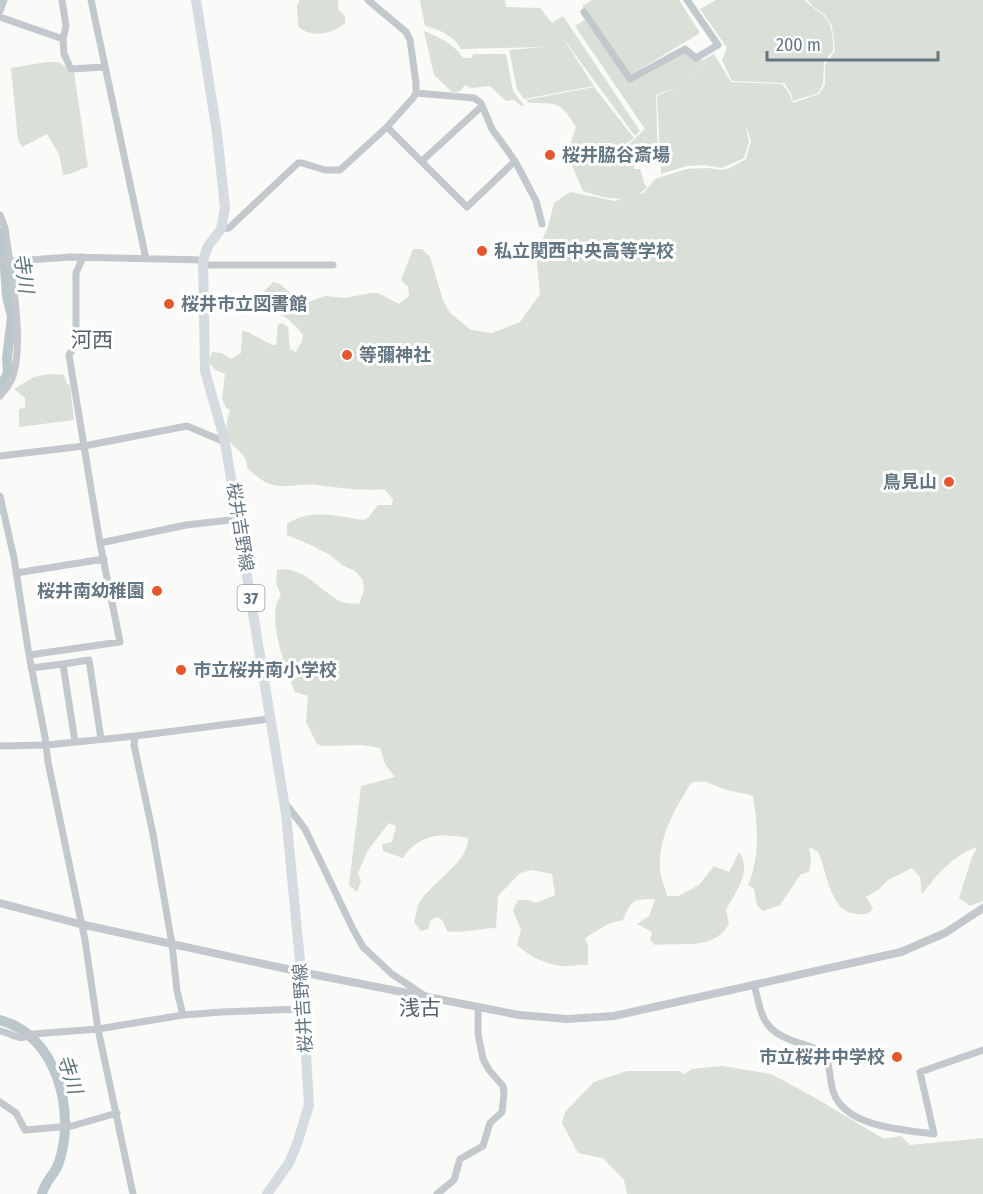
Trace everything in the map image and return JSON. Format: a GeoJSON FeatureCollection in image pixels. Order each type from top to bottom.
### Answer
{"type":"FeatureCollection","features":[{"type":"Feature","properties":{"kind":"main road"},"geometry":{"type":"LineString","coordinates":[[196,0],[218,133],[225,208],[221,229],[208,246],[202,262]]}},
{"type":"Feature","properties":{"kind":"main road","name":"桜井吉野線"},"geometry":{"type":"LineString","coordinates":[[202,262],[205,371],[225,442],[284,801],[290,842],[301,972],[309,1105],[289,1163],[267,1194]]}},
{"type":"Feature","properties":{"kind":"street"},"geometry":{"type":"LineString","coordinates":[[0,11],[4,0]]}},
{"type":"Feature","properties":{"kind":"street"},"geometry":{"type":"LineString","coordinates":[[62,0],[66,26],[63,39],[64,54],[71,69],[104,67]]}},
{"type":"Feature","properties":{"kind":"street"},"geometry":{"type":"LineString","coordinates":[[91,0],[146,259]]}},
{"type":"Feature","properties":{"kind":"street"},"geometry":{"type":"LineString","coordinates":[[221,229],[229,228],[298,163],[302,162],[334,172],[339,170],[387,127],[416,93],[410,40],[406,32],[368,0]]}},
{"type":"Feature","properties":{"kind":"street"},"geometry":{"type":"LineString","coordinates":[[584,12],[630,79],[685,49],[696,58],[718,45],[687,0]]}},
{"type":"Feature","properties":{"kind":"street"},"geometry":{"type":"LineString","coordinates":[[0,17],[63,39]]}},
{"type":"Feature","properties":{"kind":"street"},"geometry":{"type":"LineString","coordinates":[[416,93],[474,98],[482,106],[492,129],[515,161],[536,201],[542,224]]}},
{"type":"Feature","properties":{"kind":"street"},"geometry":{"type":"LineString","coordinates":[[422,161],[482,106]]}},
{"type":"Feature","properties":{"kind":"street"},"geometry":{"type":"LineString","coordinates":[[387,127],[467,207],[515,161]]}},
{"type":"Feature","properties":{"kind":"street"},"geometry":{"type":"LineString","coordinates":[[0,215],[5,228],[5,261],[16,320],[14,373],[8,387],[0,396]]}},
{"type":"Feature","properties":{"kind":"street"},"geometry":{"type":"LineString","coordinates":[[29,655],[120,642],[100,543],[69,355],[76,344],[76,273],[83,257]]}},
{"type":"Feature","properties":{"kind":"street"},"geometry":{"type":"LineString","coordinates":[[5,261],[83,257],[333,265]]}},
{"type":"Feature","properties":{"kind":"street"},"geometry":{"type":"LineString","coordinates":[[0,456],[84,446],[187,426],[225,442]]}},
{"type":"Feature","properties":{"kind":"street"},"geometry":{"type":"LineString","coordinates":[[0,496],[16,573],[47,745],[48,762],[85,940],[98,1029],[133,1194]]}},
{"type":"Feature","properties":{"kind":"street"},"geometry":{"type":"LineString","coordinates":[[100,543],[186,525],[238,519]]}},
{"type":"Feature","properties":{"kind":"street"},"geometry":{"type":"LineString","coordinates":[[16,573],[104,560]]}},
{"type":"Feature","properties":{"kind":"street"},"geometry":{"type":"LineString","coordinates":[[32,669],[89,660],[101,739]]}},
{"type":"Feature","properties":{"kind":"street"},"geometry":{"type":"LineString","coordinates":[[63,664],[75,742]]}},
{"type":"Feature","properties":{"kind":"street"},"geometry":{"type":"LineString","coordinates":[[0,746],[47,745],[269,719]]}},
{"type":"Feature","properties":{"kind":"street"},"geometry":{"type":"LineString","coordinates":[[135,736],[134,745],[153,834],[183,1016]]}},
{"type":"Feature","properties":{"kind":"street"},"geometry":{"type":"LineString","coordinates":[[284,801],[304,829],[363,947],[392,974],[425,996]]}},
{"type":"Feature","properties":{"kind":"street"},"geometry":{"type":"LineString","coordinates":[[0,903],[80,924],[301,972],[478,1007],[567,1019],[614,1016],[902,952],[945,933],[983,908]]}},
{"type":"Feature","properties":{"kind":"street"},"geometry":{"type":"LineString","coordinates":[[754,984],[763,1020],[768,1027],[785,1038],[823,1053],[838,1101],[856,1117],[878,1125],[934,1134],[920,1072],[983,1050]]}},
{"type":"Feature","properties":{"kind":"street"},"geometry":{"type":"LineString","coordinates":[[437,1194],[454,1180],[460,1159],[483,1146],[490,1124],[502,1112],[504,1106],[503,1086],[489,1070],[479,1045],[478,1007]]}},
{"type":"Feature","properties":{"kind":"street"},"geometry":{"type":"LineString","coordinates":[[0,1031],[14,1037],[24,1038],[33,1034],[98,1029],[183,1016],[303,1009]]}},
{"type":"Feature","properties":{"kind":"street"},"geometry":{"type":"LineString","coordinates":[[0,1102],[16,1113],[25,1131],[72,1126],[117,1113]]}},
{"type":"Feature","properties":{"kind":"shaded area"},"geometry":{"type":"Polygon","coordinates":[[[300,0],[338,0],[338,9],[345,16],[345,23],[335,30],[322,34],[303,30],[298,26],[297,6],[300,0]]]}},
{"type":"Feature","properties":{"kind":"shaded area"},"geometry":{"type":"Polygon","coordinates":[[[420,0],[505,0],[506,7],[540,8],[552,23],[563,16],[640,131],[635,136],[560,34],[594,86],[524,99],[517,89],[509,50],[544,47],[461,49],[446,34],[425,26],[420,0]]]}},
{"type":"Feature","properties":{"kind":"shaded area"},"geometry":{"type":"Polygon","coordinates":[[[592,0],[679,0],[700,33],[632,74],[681,52],[704,60],[689,82],[705,59],[714,54],[731,82],[782,84],[793,103],[819,94],[825,85],[825,65],[835,51],[832,26],[825,15],[812,6],[808,0],[983,0],[983,901],[970,906],[959,898],[977,847],[960,855],[922,894],[920,877],[912,868],[888,880],[866,897],[873,908],[869,913],[856,914],[846,911],[833,896],[818,852],[809,847],[811,858],[809,872],[801,874],[780,905],[763,911],[757,905],[754,889],[748,885],[755,864],[757,841],[753,796],[701,782],[691,783],[674,813],[662,844],[660,868],[667,896],[678,896],[699,885],[714,866],[729,872],[739,852],[743,859],[743,874],[738,889],[726,910],[729,924],[722,933],[706,942],[655,945],[650,940],[652,932],[637,924],[649,916],[655,899],[642,899],[634,902],[628,908],[623,920],[608,924],[585,938],[588,946],[588,965],[559,966],[539,960],[517,945],[521,930],[513,910],[518,900],[529,900],[535,903],[555,895],[552,874],[532,870],[520,873],[498,896],[496,928],[447,931],[443,921],[438,917],[431,920],[428,929],[421,931],[414,922],[420,902],[463,855],[468,838],[431,837],[416,844],[403,858],[383,851],[382,844],[392,842],[396,826],[389,823],[368,850],[358,873],[361,881],[357,892],[349,885],[361,786],[395,777],[385,764],[380,748],[363,745],[323,746],[317,744],[306,722],[308,696],[295,692],[279,643],[275,616],[281,595],[276,583],[277,570],[295,571],[340,601],[359,604],[364,591],[363,580],[355,571],[342,565],[330,555],[287,535],[287,524],[305,516],[324,514],[363,520],[368,518],[378,505],[392,505],[393,499],[384,489],[312,485],[282,486],[267,483],[258,478],[247,468],[243,455],[229,440],[227,423],[230,410],[226,408],[222,399],[225,374],[214,369],[209,362],[212,352],[221,353],[231,359],[241,353],[242,331],[276,345],[278,325],[282,323],[288,327],[290,349],[296,352],[303,335],[287,318],[273,310],[258,309],[252,312],[234,305],[260,294],[273,282],[308,302],[326,296],[345,298],[378,293],[399,304],[409,296],[408,287],[401,280],[413,249],[422,249],[430,257],[443,300],[450,313],[471,330],[492,333],[520,322],[540,294],[536,253],[548,227],[554,203],[570,192],[615,201],[644,193],[655,179],[686,169],[722,170],[746,159],[751,141],[745,123],[749,142],[744,158],[722,168],[704,165],[687,166],[661,174],[657,96],[677,87],[656,95],[658,165],[626,147],[645,129],[575,26],[588,18],[614,51],[582,6],[592,0]]]}},
{"type":"Feature","properties":{"kind":"shaded area"},"geometry":{"type":"Polygon","coordinates":[[[716,0],[805,0],[824,16],[831,28],[833,51],[824,62],[823,84],[818,93],[793,101],[784,83],[732,81],[722,60],[727,48],[700,9],[716,0]]]}},
{"type":"Feature","properties":{"kind":"shaded area"},"geometry":{"type":"Polygon","coordinates":[[[424,31],[450,45],[463,58],[472,58],[473,54],[506,54],[513,91],[524,105],[521,106],[514,100],[506,101],[490,86],[471,88],[465,85],[459,92],[452,92],[434,75],[424,31]]]}},
{"type":"Feature","properties":{"kind":"shaded area"},"geometry":{"type":"Polygon","coordinates":[[[58,62],[74,72],[88,167],[66,175],[63,175],[59,154],[47,134],[22,147],[18,140],[11,68],[58,62]]]}},
{"type":"Feature","properties":{"kind":"shaded area"},"geometry":{"type":"Polygon","coordinates":[[[594,87],[634,138],[623,147],[632,158],[634,169],[640,169],[647,187],[633,197],[616,199],[583,191],[567,154],[576,127],[566,112],[557,105],[529,103],[526,100],[594,87]]]}},
{"type":"Feature","properties":{"kind":"shaded area"},"geometry":{"type":"Polygon","coordinates":[[[48,374],[64,375],[67,384],[70,385],[74,420],[19,427],[19,409],[25,408],[25,398],[14,389],[34,377],[48,374]]]}},
{"type":"Feature","properties":{"kind":"shaded area"},"geometry":{"type":"Polygon","coordinates":[[[722,1066],[771,1074],[884,1139],[901,1136],[910,1145],[983,1138],[983,1194],[627,1194],[624,1180],[603,1158],[578,1153],[562,1123],[565,1112],[594,1082],[627,1071],[679,1071],[684,1074],[692,1069],[722,1066]]]}},
{"type":"Feature","properties":{"kind":"waterway","name":"寺川"},"geometry":{"type":"LineString","coordinates":[[0,232],[7,296],[12,317],[7,358],[8,373],[0,388]]}},
{"type":"Feature","properties":{"kind":"waterway","name":"寺川"},"geometry":{"type":"LineString","coordinates":[[0,1020],[20,1028],[36,1041],[48,1058],[63,1099],[64,1142],[58,1166],[42,1194]]}},
{"type":"Feature","properties":{"kind":"place","name":"桜井脇谷斎場"},"geometry":{"type":"Point","coordinates":[550,155]}},
{"type":"Feature","properties":{"kind":"place","name":"私立関西中央高等学校"},"geometry":{"type":"Point","coordinates":[482,251]}},
{"type":"Feature","properties":{"kind":"place","name":"桜井市立図書館"},"geometry":{"type":"Point","coordinates":[169,304]}},
{"type":"Feature","properties":{"kind":"place","name":"等彌神社"},"geometry":{"type":"Point","coordinates":[347,355]}},
{"type":"Feature","properties":{"kind":"place","name":"鳥見山"},"geometry":{"type":"Point","coordinates":[949,482]}},
{"type":"Feature","properties":{"kind":"place","name":"桜井南幼稚園"},"geometry":{"type":"Point","coordinates":[157,591]}},
{"type":"Feature","properties":{"kind":"place","name":"市立桜井南小学校"},"geometry":{"type":"Point","coordinates":[181,670]}},
{"type":"Feature","properties":{"kind":"place","name":"市立桜井中学校"},"geometry":{"type":"Point","coordinates":[897,1057]}},
{"type":"Feature","properties":{"kind":"district","name":"河西"},"geometry":{"type":"Point","coordinates":[92,340]}},
{"type":"Feature","properties":{"kind":"district","name":"浅古"},"geometry":{"type":"Point","coordinates":[420,1008]}}]}
